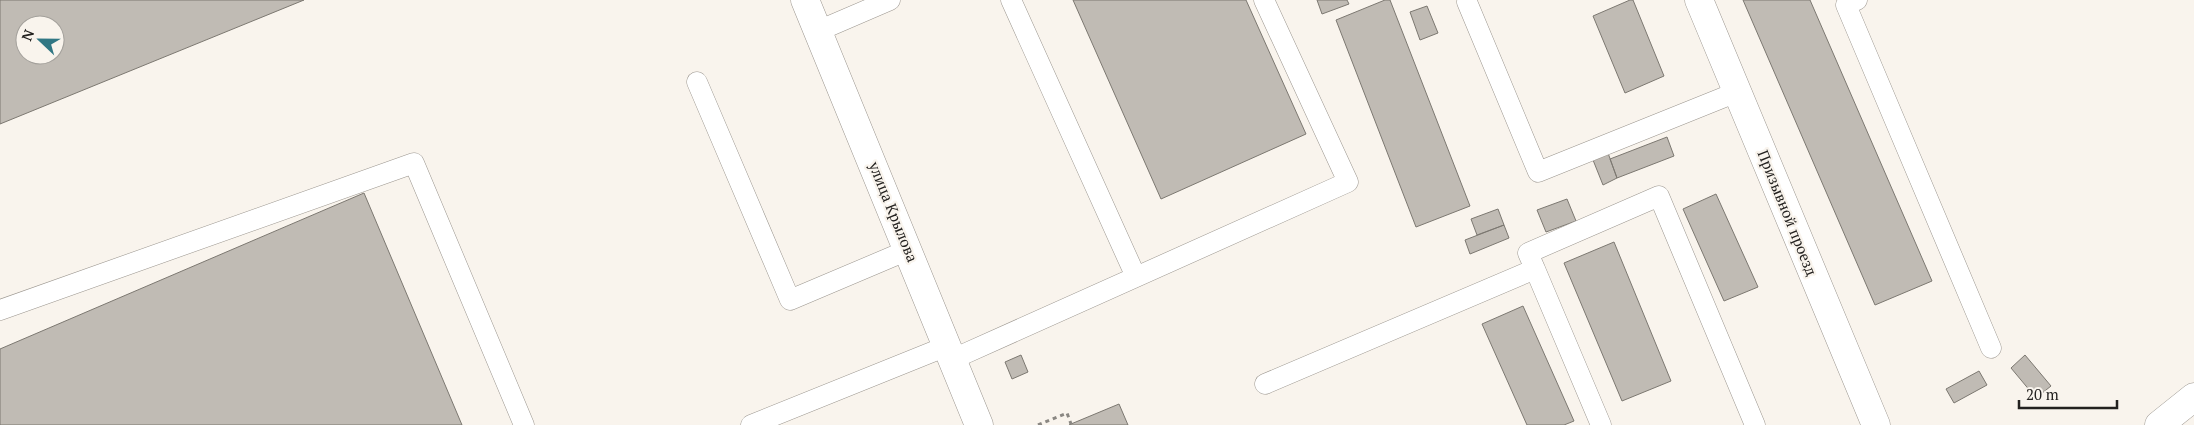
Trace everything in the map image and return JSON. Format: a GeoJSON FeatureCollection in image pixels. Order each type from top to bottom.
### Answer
{"type":"FeatureCollection","features":[{"type":"Feature","properties":{"kind":"street","name":"улица Крылова"},"geometry":{"type":"LineString","coordinates":[[805,0],[979,425]]}},
{"type":"Feature","properties":{"kind":"street","name":"Призывной проезд"},"geometry":{"type":"LineString","coordinates":[[1700,0],[1876,425]]}},
{"type":"Feature","properties":{"kind":"street"},"geometry":{"type":"LineString","coordinates":[[2159,425],[2194,397]]}},
{"type":"Feature","properties":{"kind":"lane"},"geometry":{"type":"LineString","coordinates":[[818,31],[890,0]]}},
{"type":"Feature","properties":{"kind":"lane"},"geometry":{"type":"LineString","coordinates":[[1011,0],[1136,277]]}},
{"type":"Feature","properties":{"kind":"lane"},"geometry":{"type":"LineString","coordinates":[[751,425],[950,352],[1136,277],[1348,182],[1264,0]]}},
{"type":"Feature","properties":{"kind":"lane"},"geometry":{"type":"LineString","coordinates":[[1857,0],[1846,5],[1991,348]]}},
{"type":"Feature","properties":{"kind":"lane"},"geometry":{"type":"LineString","coordinates":[[1468,2],[1538,172],[1737,92]]}},
{"type":"Feature","properties":{"kind":"lane"},"geometry":{"type":"LineString","coordinates":[[697,82],[790,300],[908,250]]}},
{"type":"Feature","properties":{"kind":"lane"},"geometry":{"type":"LineString","coordinates":[[0,310],[414,163],[524,425]]}},
{"type":"Feature","properties":{"kind":"lane"},"geometry":{"type":"LineString","coordinates":[[1601,425],[1528,253],[1659,196],[1756,425]]}},
{"type":"Feature","properties":{"kind":"lane"},"geometry":{"type":"LineString","coordinates":[[1265,384],[1535,269]]}},
{"type":"Feature","properties":{"kind":"path"},"geometry":{"type":"LineString","coordinates":[[1038,425],[1067,413],[1071,424]]}},
{"type":"Feature","properties":{"kind":"building"},"geometry":{"type":"Polygon","coordinates":[[[0,0],[304,0],[0,124],[0,0]]]}},
{"type":"Feature","properties":{"kind":"building"},"geometry":{"type":"Polygon","coordinates":[[[1073,0],[1246,0],[1306,134],[1161,199],[1073,0]]]}},
{"type":"Feature","properties":{"kind":"building"},"geometry":{"type":"Polygon","coordinates":[[[1317,0],[1347,0],[1349,4],[1322,14],[1317,0]]]}},
{"type":"Feature","properties":{"kind":"building"},"geometry":{"type":"Polygon","coordinates":[[[1385,0],[1390,0],[1470,206],[1416,227],[1336,20],[1385,0]]]}},
{"type":"Feature","properties":{"kind":"building"},"geometry":{"type":"Polygon","coordinates":[[[1633,0],[1664,76],[1625,93],[1593,16],[1633,0]]]}},
{"type":"Feature","properties":{"kind":"building"},"geometry":{"type":"Polygon","coordinates":[[[1743,0],[1810,0],[1932,281],[1875,305],[1743,0]]]}},
{"type":"Feature","properties":{"kind":"building"},"geometry":{"type":"Polygon","coordinates":[[[1427,6],[1438,33],[1420,40],[1410,12],[1427,6]]]}},
{"type":"Feature","properties":{"kind":"building"},"geometry":{"type":"Polygon","coordinates":[[[1667,137],[1674,156],[1617,178],[1610,159],[1667,137]]]}},
{"type":"Feature","properties":{"kind":"building"},"geometry":{"type":"Polygon","coordinates":[[[1608,153],[1617,178],[1603,185],[1593,160],[1608,153]]]}},
{"type":"Feature","properties":{"kind":"building"},"geometry":{"type":"Polygon","coordinates":[[[364,193],[462,425],[0,425],[0,349],[364,193]]]}},
{"type":"Feature","properties":{"kind":"building"},"geometry":{"type":"Polygon","coordinates":[[[1716,194],[1758,287],[1724,301],[1683,209],[1716,194]]]}},
{"type":"Feature","properties":{"kind":"building"},"geometry":{"type":"Polygon","coordinates":[[[1567,199],[1576,221],[1546,232],[1537,210],[1567,199]]]}},
{"type":"Feature","properties":{"kind":"building"},"geometry":{"type":"Polygon","coordinates":[[[1498,209],[1504,225],[1477,235],[1471,219],[1498,209]]]}},
{"type":"Feature","properties":{"kind":"building"},"geometry":{"type":"Polygon","coordinates":[[[1504,225],[1509,238],[1470,254],[1465,240],[1504,225]]]}},
{"type":"Feature","properties":{"kind":"building"},"geometry":{"type":"Polygon","coordinates":[[[1614,242],[1671,381],[1622,401],[1564,263],[1614,242]]]}},
{"type":"Feature","properties":{"kind":"building"},"geometry":{"type":"Polygon","coordinates":[[[1523,306],[1574,421],[1564,425],[1527,425],[1482,324],[1523,306]]]}},
{"type":"Feature","properties":{"kind":"building"},"geometry":{"type":"Polygon","coordinates":[[[1021,355],[1028,372],[1012,379],[1005,362],[1021,355]]]}},
{"type":"Feature","properties":{"kind":"building"},"geometry":{"type":"Polygon","coordinates":[[[2025,355],[2051,386],[2036,398],[2011,368],[2025,355]]]}},
{"type":"Feature","properties":{"kind":"building"},"geometry":{"type":"Polygon","coordinates":[[[1979,371],[1987,385],[1954,403],[1946,389],[1979,371]]]}},
{"type":"Feature","properties":{"kind":"building"},"geometry":{"type":"Polygon","coordinates":[[[1119,404],[1128,425],[1069,425],[1071,424],[1119,404]]]}}]}
